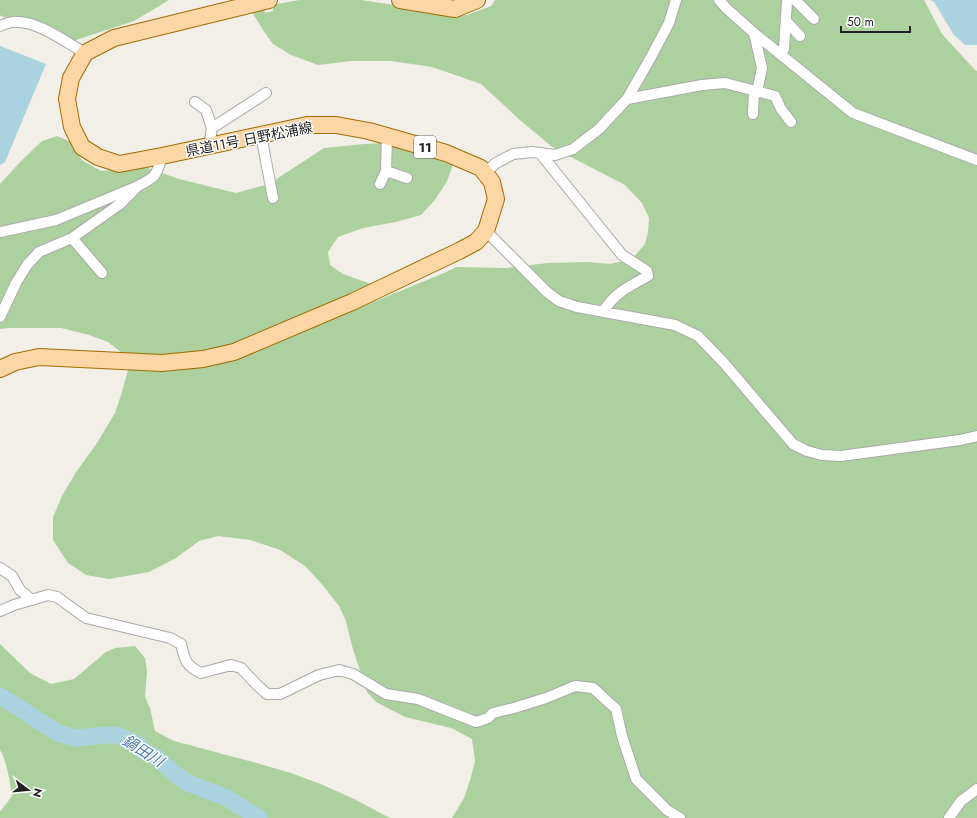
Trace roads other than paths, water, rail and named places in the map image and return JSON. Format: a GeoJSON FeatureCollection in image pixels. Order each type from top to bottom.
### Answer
{"type":"FeatureCollection","features":[{"type":"Feature","properties":{"kind":"main road"},"geometry":{"type":"LineString","coordinates":[[85,53],[114,38],[269,0]]}},
{"type":"Feature","properties":{"kind":"main road"},"geometry":{"type":"LineString","coordinates":[[400,0],[455,9],[477,0]]}},
{"type":"Feature","properties":{"kind":"main road","name":"県道11号 日野松浦線"},"geometry":{"type":"LineString","coordinates":[[0,369],[15,362],[39,357],[162,363],[203,359],[234,352],[352,302],[476,242],[486,231],[496,199],[492,182],[482,168],[446,153],[369,131],[328,125],[307,125],[120,164],[98,157],[82,147],[72,127],[67,99],[71,78],[85,53]]}},
{"type":"Feature","properties":{"kind":"street"},"geometry":{"type":"LineString","coordinates":[[485,173],[496,163],[513,154],[532,152],[555,155],[573,149],[599,128],[627,99],[669,23],[676,0]]}},
{"type":"Feature","properties":{"kind":"street"},"geometry":{"type":"LineString","coordinates":[[719,0],[754,33],[853,113],[977,160]]}},
{"type":"Feature","properties":{"kind":"street"},"geometry":{"type":"LineString","coordinates":[[779,54],[784,49],[786,21],[791,0],[814,19]]}},
{"type":"Feature","properties":{"kind":"street"},"geometry":{"type":"LineString","coordinates":[[786,21],[800,36]]}},
{"type":"Feature","properties":{"kind":"street"},"geometry":{"type":"LineString","coordinates":[[0,26],[11,22],[24,22],[46,30],[85,53]]}},
{"type":"Feature","properties":{"kind":"street"},"geometry":{"type":"LineString","coordinates":[[753,114],[755,91],[762,68],[754,33]]}},
{"type":"Feature","properties":{"kind":"street"},"geometry":{"type":"LineString","coordinates":[[627,99],[702,84],[725,83],[775,96],[781,109],[791,122]]}},
{"type":"Feature","properties":{"kind":"street"},"geometry":{"type":"LineString","coordinates":[[212,128],[266,93]]}},
{"type":"Feature","properties":{"kind":"street"},"geometry":{"type":"LineString","coordinates":[[195,102],[206,110],[212,128],[208,146]]}},
{"type":"Feature","properties":{"kind":"street"},"geometry":{"type":"LineString","coordinates":[[261,135],[272,198]]}},
{"type":"Feature","properties":{"kind":"street"},"geometry":{"type":"LineString","coordinates":[[380,184],[386,171],[386,136]]}},
{"type":"Feature","properties":{"kind":"street"},"geometry":{"type":"LineString","coordinates":[[540,153],[622,255],[647,271],[648,276],[619,292],[603,312]]}},
{"type":"Feature","properties":{"kind":"street"},"geometry":{"type":"LineString","coordinates":[[0,232],[56,220],[151,180],[156,174],[162,156]]}},
{"type":"Feature","properties":{"kind":"street"},"geometry":{"type":"LineString","coordinates":[[386,171],[407,178]]}},
{"type":"Feature","properties":{"kind":"street"},"geometry":{"type":"LineString","coordinates":[[0,317],[3,307],[16,283],[27,265],[39,252],[72,238],[120,204],[138,186]]}},
{"type":"Feature","properties":{"kind":"street"},"geometry":{"type":"LineString","coordinates":[[486,231],[547,292],[559,301],[577,307],[675,325],[698,336],[724,363],[794,444],[806,452],[841,456],[960,440],[977,436]]}},
{"type":"Feature","properties":{"kind":"street"},"geometry":{"type":"LineString","coordinates":[[72,238],[102,273]]}},
{"type":"Feature","properties":{"kind":"street"},"geometry":{"type":"LineString","coordinates":[[0,568],[12,576],[20,590],[32,600]]}},
{"type":"Feature","properties":{"kind":"street"},"geometry":{"type":"LineString","coordinates":[[0,611],[48,594],[57,597],[86,618],[170,638],[181,644],[186,662],[193,669],[201,673],[231,666],[241,668],[267,694],[280,694],[320,675],[339,670],[353,674],[386,694],[418,699],[476,722],[488,718],[493,713],[540,700],[575,686],[593,688],[616,709],[622,736],[636,779],[666,810],[680,818]]}},
{"type":"Feature","properties":{"kind":"street"},"geometry":{"type":"LineString","coordinates":[[949,818],[961,800],[977,789]]}},
{"type":"Feature","properties":{"kind":"water"},"geometry":{"type":"Polygon","coordinates":[[[930,0],[977,0],[977,45],[965,45],[954,35],[934,2],[930,0]]]}},
{"type":"Feature","properties":{"kind":"water"},"geometry":{"type":"Polygon","coordinates":[[[0,46],[46,64],[5,162],[0,165],[0,46]]]}},
{"type":"Feature","properties":{"kind":"waterway","name":"鍋田川"},"geometry":{"type":"LineString","coordinates":[[0,696],[58,733],[76,738],[117,735],[139,745],[140,749],[156,757],[188,783],[227,798],[259,818]]}}]}
